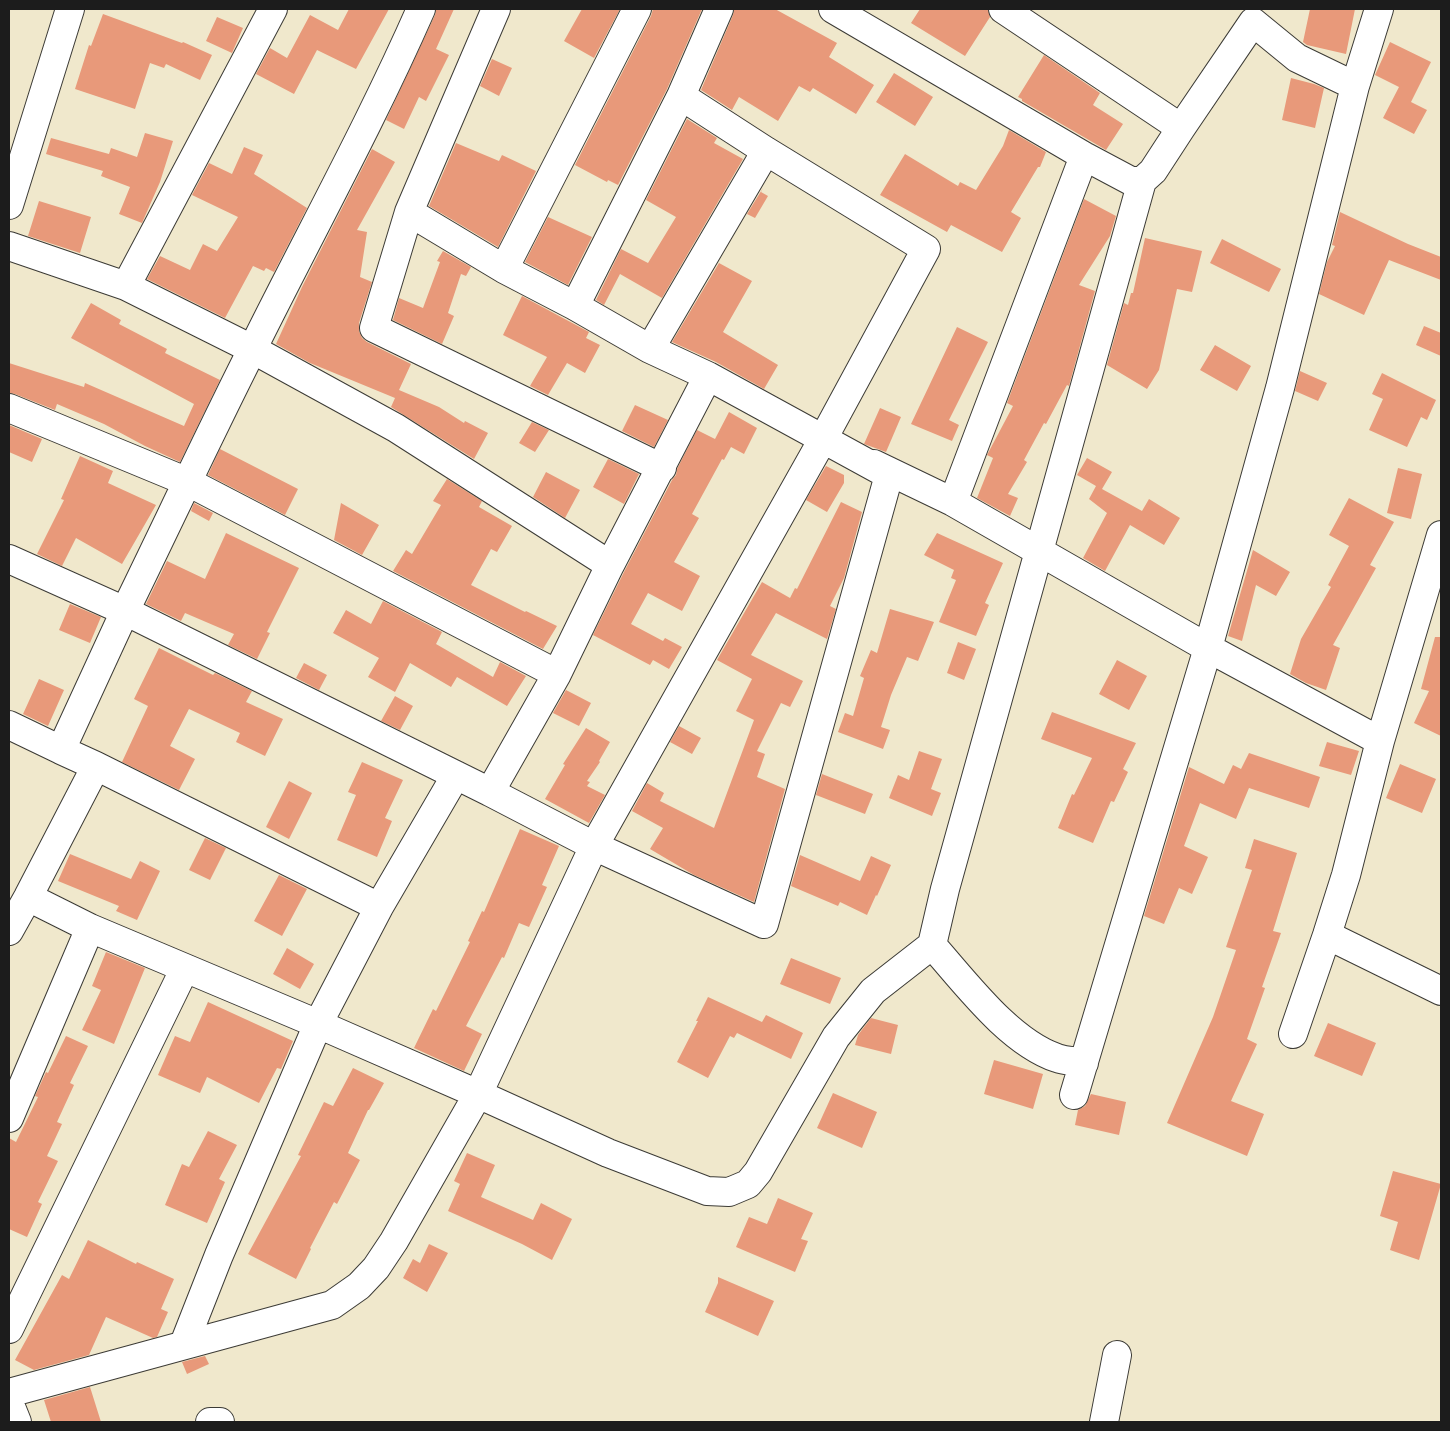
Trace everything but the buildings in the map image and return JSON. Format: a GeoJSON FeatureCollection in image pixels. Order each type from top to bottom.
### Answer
{"type":"FeatureCollection","features":[{"type":"Feature","properties":{"kind":"street"},"geometry":{"type":"LineString","coordinates":[[9,205],[70,9]]}},
{"type":"Feature","properties":{"kind":"street"},"geometry":{"type":"LineString","coordinates":[[126,286],[273,9]]}},
{"type":"Feature","properties":{"kind":"street"},"geometry":{"type":"LineString","coordinates":[[61,750],[125,611],[252,349],[319,220],[393,70],[420,9]]}},
{"type":"Feature","properties":{"kind":"street"},"geometry":{"type":"LineString","coordinates":[[496,9],[409,212],[374,328],[662,468]]}},
{"type":"Feature","properties":{"kind":"street"},"geometry":{"type":"LineString","coordinates":[[504,269],[637,9]]}},
{"type":"Feature","properties":{"kind":"street"},"geometry":{"type":"LineString","coordinates":[[575,306],[680,96],[719,9]]}},
{"type":"Feature","properties":{"kind":"street"},"geometry":{"type":"LineString","coordinates":[[833,9],[1084,156],[1131,181],[1142,181]]}},
{"type":"Feature","properties":{"kind":"street"},"geometry":{"type":"LineString","coordinates":[[1003,9],[1181,128]]}},
{"type":"Feature","properties":{"kind":"street"},"geometry":{"type":"LineString","coordinates":[[1074,1095],[1208,648],[1280,388],[1355,86],[1379,9]]}},
{"type":"Feature","properties":{"kind":"street"},"geometry":{"type":"LineString","coordinates":[[28,897],[90,928],[318,1024],[608,1153],[707,1191],[729,1192],[748,1184],[758,1172],[836,1037],[873,991],[932,944],[945,890],[1142,181],[1153,171],[1181,128],[1245,16],[1297,58],[1355,86]]}},
{"type":"Feature","properties":{"kind":"street"},"geometry":{"type":"LineString","coordinates":[[9,1393],[332,1305],[358,1286],[376,1268],[394,1241],[478,1094],[594,846],[823,439],[926,248],[766,151],[680,96]]}},
{"type":"Feature","properties":{"kind":"street"},"geometry":{"type":"LineString","coordinates":[[650,349],[766,151]]}},
{"type":"Feature","properties":{"kind":"street"},"geometry":{"type":"LineString","coordinates":[[953,502],[1084,156]]}},
{"type":"Feature","properties":{"kind":"street"},"geometry":{"type":"LineString","coordinates":[[9,559],[125,611],[490,792],[594,846],[764,924],[889,475],[708,376],[650,349],[575,306],[504,269],[409,212]]}},
{"type":"Feature","properties":{"kind":"street"},"geometry":{"type":"LineString","coordinates":[[9,246],[126,286],[252,349],[396,428],[610,565]]}},
{"type":"Feature","properties":{"kind":"street"},"geometry":{"type":"LineString","coordinates":[[490,792],[557,674],[610,565],[662,468],[708,376]]}},
{"type":"Feature","properties":{"kind":"street"},"geometry":{"type":"LineString","coordinates":[[9,408],[188,482],[557,674]]}},
{"type":"Feature","properties":{"kind":"street"},"geometry":{"type":"LineString","coordinates":[[823,439],[953,502],[1208,648],[1380,741]]}},
{"type":"Feature","properties":{"kind":"street"},"geometry":{"type":"LineString","coordinates":[[1293,1034],[1346,875],[1380,741],[1441,534]]}},
{"type":"Feature","properties":{"kind":"street"},"geometry":{"type":"LineString","coordinates":[[9,725],[379,906]]}},
{"type":"Feature","properties":{"kind":"street"},"geometry":{"type":"LineString","coordinates":[[9,931],[96,766]]}},
{"type":"Feature","properties":{"kind":"street"},"geometry":{"type":"LineString","coordinates":[[184,1344],[219,1255],[318,1024],[379,906],[456,775]]}},
{"type":"Feature","properties":{"kind":"street"},"geometry":{"type":"LineString","coordinates":[[9,1118],[90,928]]}},
{"type":"Feature","properties":{"kind":"street"},"geometry":{"type":"LineString","coordinates":[[1327,934],[1441,991]]}},
{"type":"Feature","properties":{"kind":"street"},"geometry":{"type":"LineString","coordinates":[[932,944],[986,1005],[1016,1035],[1058,1058],[1084,1063]]}},
{"type":"Feature","properties":{"kind":"street"},"geometry":{"type":"LineString","coordinates":[[12,1312],[185,968]]}},
{"type":"Feature","properties":{"kind":"street"},"geometry":{"type":"LineString","coordinates":[[1104,1422],[1117,1355]]}},
{"type":"Feature","properties":{"kind":"street"},"geometry":{"type":"LineString","coordinates":[[9,1402],[16,1422]]}},
{"type":"Feature","properties":{"kind":"street"},"geometry":{"type":"LineString","coordinates":[[210,1422],[220,1422]]}}]}
